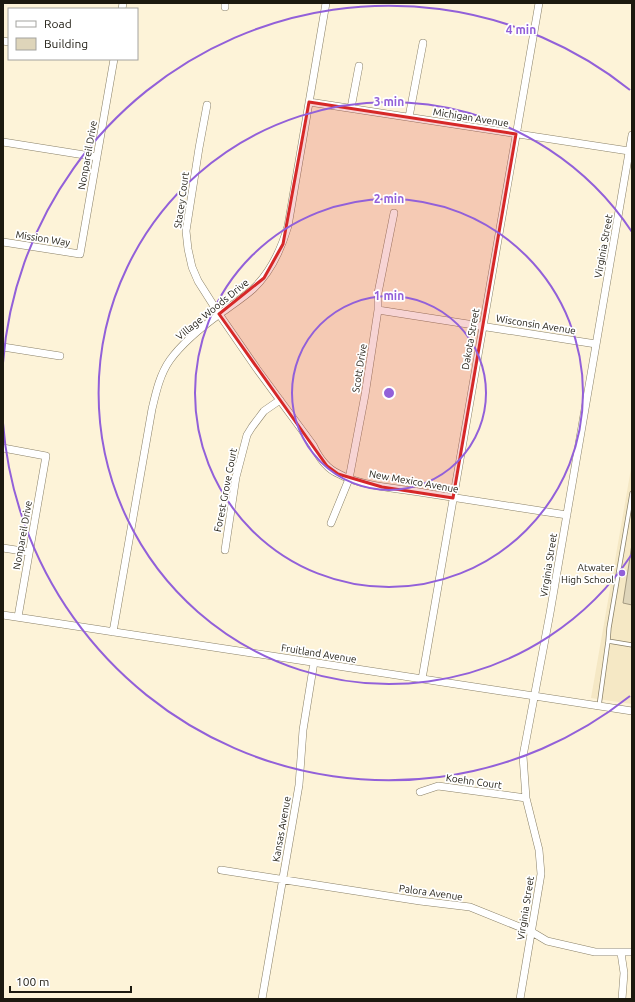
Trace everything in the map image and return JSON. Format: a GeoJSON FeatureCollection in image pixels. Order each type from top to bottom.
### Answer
{"type":"FeatureCollection","features":[{"type":"Feature","properties":{"kind":"street","name":"Village Woods Drive"},"geometry":{"type":"LineString","coordinates":[[113,632],[152,409],[158,384],[169,361],[184,344],[259,283],[273,266],[283,244],[288,226],[326,3]]}},
{"type":"Feature","properties":{"kind":"street","name":"Dakota Street"},"geometry":{"type":"LineString","coordinates":[[422,679],[539,3]]}},
{"type":"Feature","properties":{"kind":"street"},"geometry":{"type":"LineString","coordinates":[[409,117],[423,43]]}},
{"type":"Feature","properties":{"kind":"street","name":"Nonpareil Drive"},"geometry":{"type":"LineString","coordinates":[[80,254],[114,60]]}},
{"type":"Feature","properties":{"kind":"street"},"geometry":{"type":"LineString","coordinates":[[351,108],[359,66]]}},
{"type":"Feature","properties":{"kind":"street","name":"Michigan Avenue"},"geometry":{"type":"LineString","coordinates":[[309,102],[629,151]]}},
{"type":"Feature","properties":{"kind":"street","name":"Stacey Court"},"geometry":{"type":"LineString","coordinates":[[208,105],[199,148],[186,230],[192,267],[198,281],[219,314]]}},
{"type":"Feature","properties":{"kind":"street","name":"Virginia Street"},"geometry":{"type":"LineString","coordinates":[[520,999],[541,874],[539,850],[526,798],[523,756],[550,613],[632,135]]}},
{"type":"Feature","properties":{"kind":"street"},"geometry":{"type":"LineString","coordinates":[[3,142],[97,157]]}},
{"type":"Feature","properties":{"kind":"street","name":"Scott Drive"},"geometry":{"type":"LineString","coordinates":[[331,523],[349,479],[365,395],[378,310],[378,293],[394,213]]}},
{"type":"Feature","properties":{"kind":"street","name":"Mission Way"},"geometry":{"type":"LineString","coordinates":[[3,242],[80,254]]}},
{"type":"Feature","properties":{"kind":"street","name":"Wisconsin Avenue"},"geometry":{"type":"LineString","coordinates":[[378,310],[596,344]]}},
{"type":"Feature","properties":{"kind":"street","name":"New Mexico Avenue"},"geometry":{"type":"LineString","coordinates":[[219,314],[313,445],[316,453],[327,466],[338,474],[349,479],[382,487],[567,514]]}},
{"type":"Feature","properties":{"kind":"street"},"geometry":{"type":"LineString","coordinates":[[3,347],[60,356]]}},
{"type":"Feature","properties":{"kind":"street","name":"Forest Grove Court"},"geometry":{"type":"LineString","coordinates":[[225,550],[236,477],[247,435],[264,411],[280,400]]}},
{"type":"Feature","properties":{"kind":"street","name":"Nonpareil Drive"},"geometry":{"type":"LineString","coordinates":[[3,448],[46,456],[28,552],[18,617]]}},
{"type":"Feature","properties":{"kind":"street"},"geometry":{"type":"LineString","coordinates":[[3,548],[28,552]]}},
{"type":"Feature","properties":{"kind":"street","name":"Fruitland Avenue"},"geometry":{"type":"LineString","coordinates":[[3,615],[632,711]]}},
{"type":"Feature","properties":{"kind":"street","name":"Kansas Avenue"},"geometry":{"type":"LineString","coordinates":[[262,999],[299,785],[303,730],[314,662]]}},
{"type":"Feature","properties":{"kind":"street","name":"Koehn Court"},"geometry":{"type":"LineString","coordinates":[[420,792],[438,786],[526,798]]}},
{"type":"Feature","properties":{"kind":"street","name":"Palora Avenue"},"geometry":{"type":"LineString","coordinates":[[221,870],[420,901],[470,907],[532,932],[547,941],[567,947],[595,952],[632,952]]}},
{"type":"Feature","properties":{"kind":"street"},"geometry":{"type":"LineString","coordinates":[[621,953],[624,974],[622,999]]}},
{"type":"Feature","properties":{"kind":"lane"},"geometry":{"type":"LineString","coordinates":[[599,706],[609,628],[632,493]]}},
{"type":"Feature","properties":{"kind":"lane"},"geometry":{"type":"LineString","coordinates":[[608,641],[632,645]]}},
{"type":"Feature","properties":{"kind":"highlighted area"},"geometry":{"type":"Polygon","coordinates":[[[309,102],[516,134],[453,498],[382,487],[338,474],[327,466],[219,314],[264,278],[283,244],[309,102]]]}},
{"type":"Feature","properties":{"kind":"shaded area","name":"Atwater High School"},"geometry":{"type":"Polygon","coordinates":[[[632,463],[632,704],[591,698],[632,463]]]}},
{"type":"Feature","properties":{"kind":"building"},"geometry":{"type":"Polygon","coordinates":[[[632,544],[632,605],[623,603],[632,544]]]}},
{"type":"Feature","properties":{"kind":"place","name":"Atwater High School"},"geometry":{"type":"Point","coordinates":[622,573]}}]}
